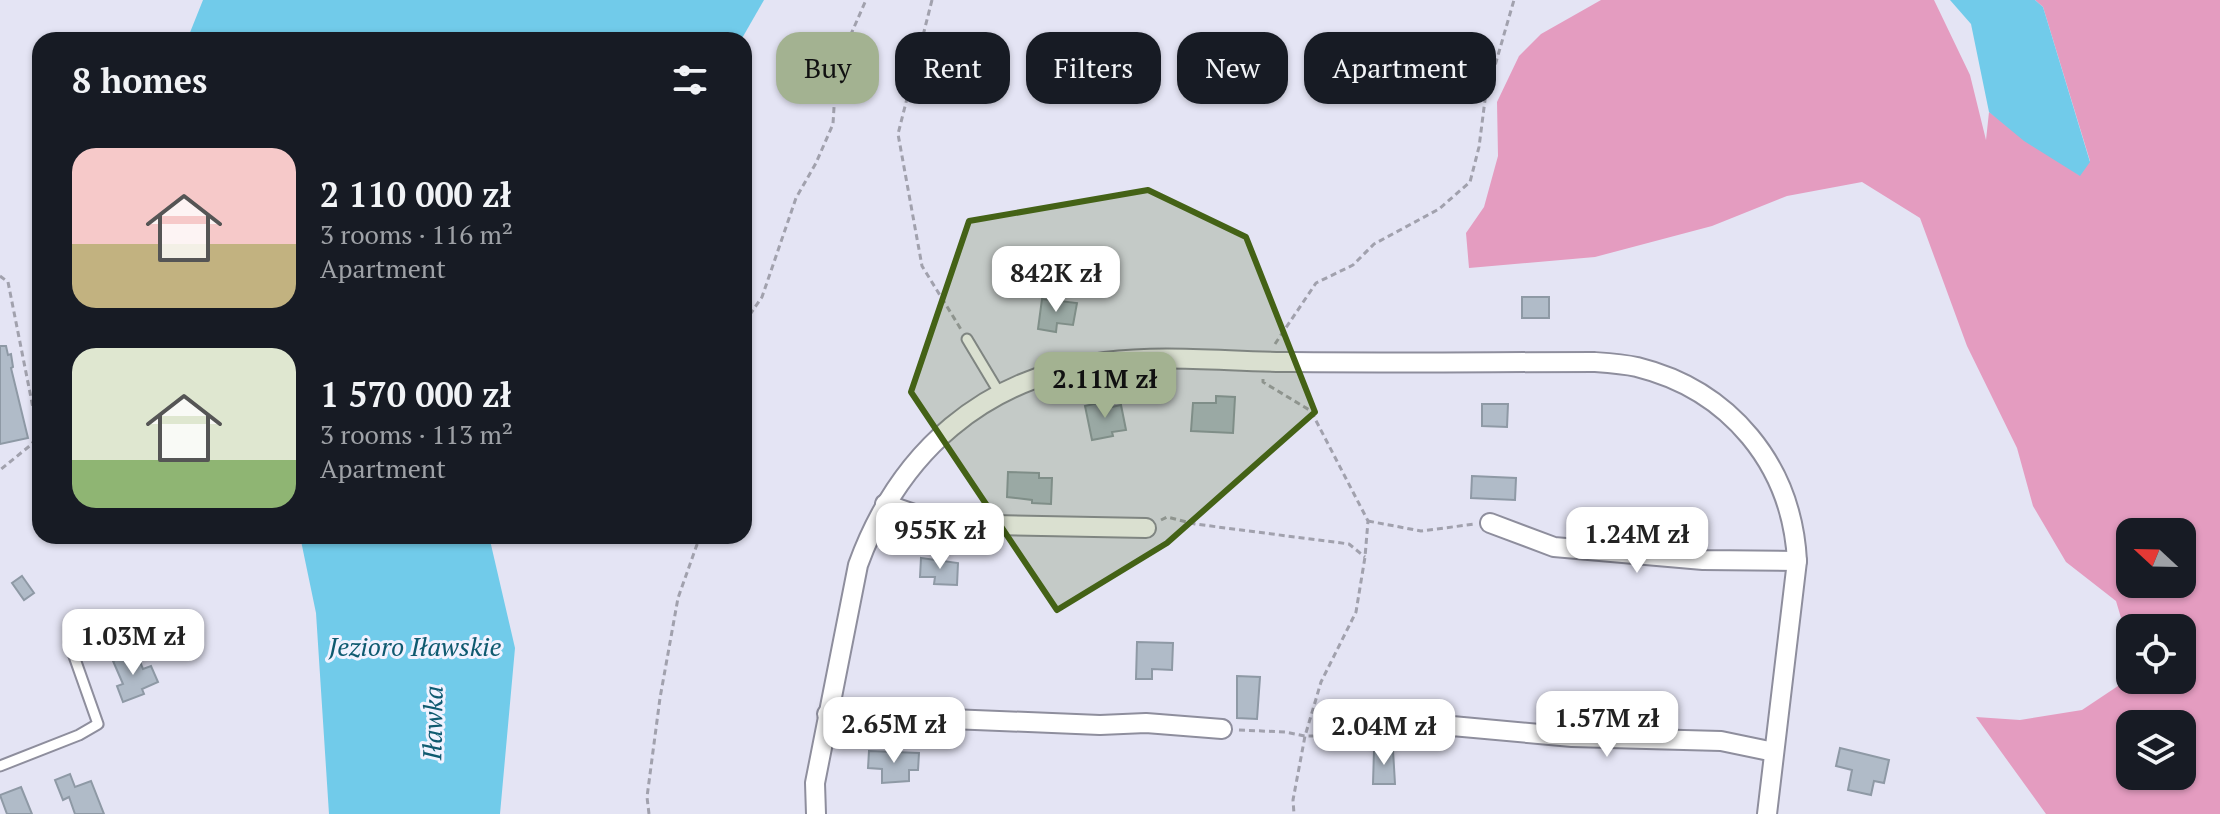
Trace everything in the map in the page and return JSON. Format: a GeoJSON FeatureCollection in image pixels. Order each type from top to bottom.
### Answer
{"type":"FeatureCollection","features":[{"type":"Feature","properties":{"kind":"street"},"geometry":{"type":"LineString","coordinates":[[816,814],[815,783],[858,565],[870,532],[912,464],[975,408],[1044,375],[1105,362],[1160,359],[1594,362],[1635,366],[1663,375],[1695,389],[1729,413],[1763,453],[1778,478],[1790,511],[1797,561],[1767,814]]}},
{"type":"Feature","properties":{"kind":"street"},"geometry":{"type":"LineString","coordinates":[[885,504],[943,524],[1146,528]]}},
{"type":"Feature","properties":{"kind":"street"},"geometry":{"type":"LineString","coordinates":[[1490,523],[1554,547],[1703,560],[1797,561]]}},
{"type":"Feature","properties":{"kind":"street"},"geometry":{"type":"LineString","coordinates":[[827,714],[1100,725],[1146,723],[1222,729]]}},
{"type":"Feature","properties":{"kind":"street"},"geometry":{"type":"LineString","coordinates":[[1435,735],[1452,726],[1572,737],[1721,741],[1774,752]]}},
{"type":"Feature","properties":{"kind":"lane"},"geometry":{"type":"LineString","coordinates":[[967,339],[1000,394]]}},
{"type":"Feature","properties":{"kind":"lane"},"geometry":{"type":"LineString","coordinates":[[0,766],[79,735],[98,724],[69,642]]}},
{"type":"Feature","properties":{"kind":"path"},"geometry":{"type":"LineString","coordinates":[[752,311],[762,297],[796,198],[833,124],[835,91],[848,41],[866,0]]}},
{"type":"Feature","properties":{"kind":"path"},"geometry":{"type":"LineString","coordinates":[[932,0],[898,134],[922,266],[967,339]]}},
{"type":"Feature","properties":{"kind":"path"},"geometry":{"type":"LineString","coordinates":[[1294,814],[1293,800],[1305,736],[1321,682],[1356,612],[1368,521],[1311,411],[1263,382],[1262,362],[1316,283],[1353,265],[1374,244],[1439,209],[1470,182],[1479,147],[1485,100],[1514,0]]}},
{"type":"Feature","properties":{"kind":"path"},"geometry":{"type":"LineString","coordinates":[[0,276],[8,282],[32,403]]}},
{"type":"Feature","properties":{"kind":"path"},"geometry":{"type":"LineString","coordinates":[[0,470],[32,444]]}},
{"type":"Feature","properties":{"kind":"path"},"geometry":{"type":"LineString","coordinates":[[1146,528],[1167,517],[1195,524],[1349,544],[1365,557]]}},
{"type":"Feature","properties":{"kind":"path"},"geometry":{"type":"LineString","coordinates":[[1368,521],[1421,531],[1490,523]]}},
{"type":"Feature","properties":{"kind":"path"},"geometry":{"type":"LineString","coordinates":[[649,814],[647,797],[672,627],[678,598],[697,544]]}},
{"type":"Feature","properties":{"kind":"path"},"geometry":{"type":"LineString","coordinates":[[1222,729],[1305,736],[1435,735]]}},
{"type":"Feature","properties":{"kind":"highlighted area"},"geometry":{"type":"Polygon","coordinates":[[[1148,190],[1246,237],[1315,412],[1167,543],[1057,610],[911,392],[969,221],[1148,190]]]}},
{"type":"Feature","properties":{"kind":"shaded area"},"geometry":{"type":"Polygon","coordinates":[[[1601,0],[1934,0],[1970,75],[1986,140],[1989,112],[2079,175],[2090,161],[2043,7],[2035,0],[2220,0],[2220,814],[2046,814],[1976,717],[2020,720],[2082,710],[2116,687],[2116,694],[2196,694],[2196,614],[2120,614],[2116,601],[2066,562],[2033,506],[2017,448],[1967,346],[1920,218],[1862,182],[1787,196],[1712,226],[1595,257],[1469,268],[1466,233],[1484,207],[1498,156],[1497,102],[1519,56],[1541,34],[1601,0]]]}},
{"type":"Feature","properties":{"kind":"water"},"geometry":{"type":"Polygon","coordinates":[[[203,0],[764,0],[746,32],[190,32],[203,0]]]}},
{"type":"Feature","properties":{"kind":"water"},"geometry":{"type":"Polygon","coordinates":[[[1950,0],[2035,0],[2043,7],[2090,162],[2080,176],[2024,141],[1989,112],[1971,24],[1950,0]]]}},
{"type":"Feature","properties":{"kind":"water","name":"Jezioro Iławskie"},"geometry":{"type":"Polygon","coordinates":[[[302,544],[491,544],[515,648],[500,814],[329,814],[316,613],[302,544]]]}},
{"type":"Feature","properties":{"kind":"building"},"geometry":{"type":"Polygon","coordinates":[[[1522,297],[1549,297],[1549,318],[1522,318],[1522,297]]]}},
{"type":"Feature","properties":{"kind":"building"},"geometry":{"type":"Polygon","coordinates":[[[1042,299],[1077,303],[1073,325],[1057,323],[1056,332],[1038,329],[1042,299]]]}},
{"type":"Feature","properties":{"kind":"building"},"geometry":{"type":"Polygon","coordinates":[[[0,346],[6,346],[8,355],[11,354],[11,368],[28,438],[0,444],[0,346]]]}},
{"type":"Feature","properties":{"kind":"building"},"geometry":{"type":"Polygon","coordinates":[[[1216,396],[1235,397],[1233,433],[1191,431],[1193,403],[1216,403],[1216,396]]]}},
{"type":"Feature","properties":{"kind":"building"},"geometry":{"type":"Polygon","coordinates":[[[1106,401],[1107,408],[1121,405],[1126,430],[1092,440],[1085,406],[1106,401]]]}},
{"type":"Feature","properties":{"kind":"building"},"geometry":{"type":"Polygon","coordinates":[[[1482,404],[1508,404],[1507,427],[1482,426],[1482,404]]]}},
{"type":"Feature","properties":{"kind":"building"},"geometry":{"type":"Polygon","coordinates":[[[1008,472],[1039,473],[1039,478],[1052,478],[1051,504],[1007,497],[1008,472]]]}},
{"type":"Feature","properties":{"kind":"building"},"geometry":{"type":"Polygon","coordinates":[[[1472,476],[1516,478],[1515,500],[1471,498],[1472,476]]]}},
{"type":"Feature","properties":{"kind":"building"},"geometry":{"type":"Polygon","coordinates":[[[921,558],[958,563],[957,585],[934,584],[935,577],[920,577],[921,558]]]}},
{"type":"Feature","properties":{"kind":"building"},"geometry":{"type":"Polygon","coordinates":[[[22,576],[34,593],[24,600],[12,583],[22,576]]]}},
{"type":"Feature","properties":{"kind":"building"},"geometry":{"type":"Polygon","coordinates":[[[1137,642],[1173,643],[1172,670],[1152,669],[1152,679],[1136,679],[1137,642]]]}},
{"type":"Feature","properties":{"kind":"building"},"geometry":{"type":"Polygon","coordinates":[[[136,652],[143,669],[151,666],[158,682],[142,689],[144,694],[123,702],[117,686],[123,684],[113,661],[136,652]]]}},
{"type":"Feature","properties":{"kind":"building"},"geometry":{"type":"Polygon","coordinates":[[[1237,676],[1260,677],[1257,719],[1237,718],[1237,676]]]}},
{"type":"Feature","properties":{"kind":"building"},"geometry":{"type":"Polygon","coordinates":[[[1840,748],[1889,760],[1884,783],[1874,781],[1871,795],[1848,790],[1852,770],[1836,766],[1840,748]]]}},
{"type":"Feature","properties":{"kind":"building"},"geometry":{"type":"Polygon","coordinates":[[[1374,750],[1393,750],[1395,784],[1373,784],[1374,750]]]}},
{"type":"Feature","properties":{"kind":"building"},"geometry":{"type":"Polygon","coordinates":[[[869,751],[919,753],[918,770],[909,770],[909,781],[882,783],[882,769],[868,768],[869,751]]]}},
{"type":"Feature","properties":{"kind":"building"},"geometry":{"type":"Polygon","coordinates":[[[70,774],[75,787],[91,781],[104,814],[75,814],[69,797],[63,800],[55,780],[70,774]]]}},
{"type":"Feature","properties":{"kind":"building"},"geometry":{"type":"Polygon","coordinates":[[[21,787],[32,814],[7,814],[0,795],[21,787]]]}},
{"type":"Feature","properties":{"kind":"water label","name":"Iławka"},"geometry":{"type":"Point","coordinates":[432,723]}}]}
